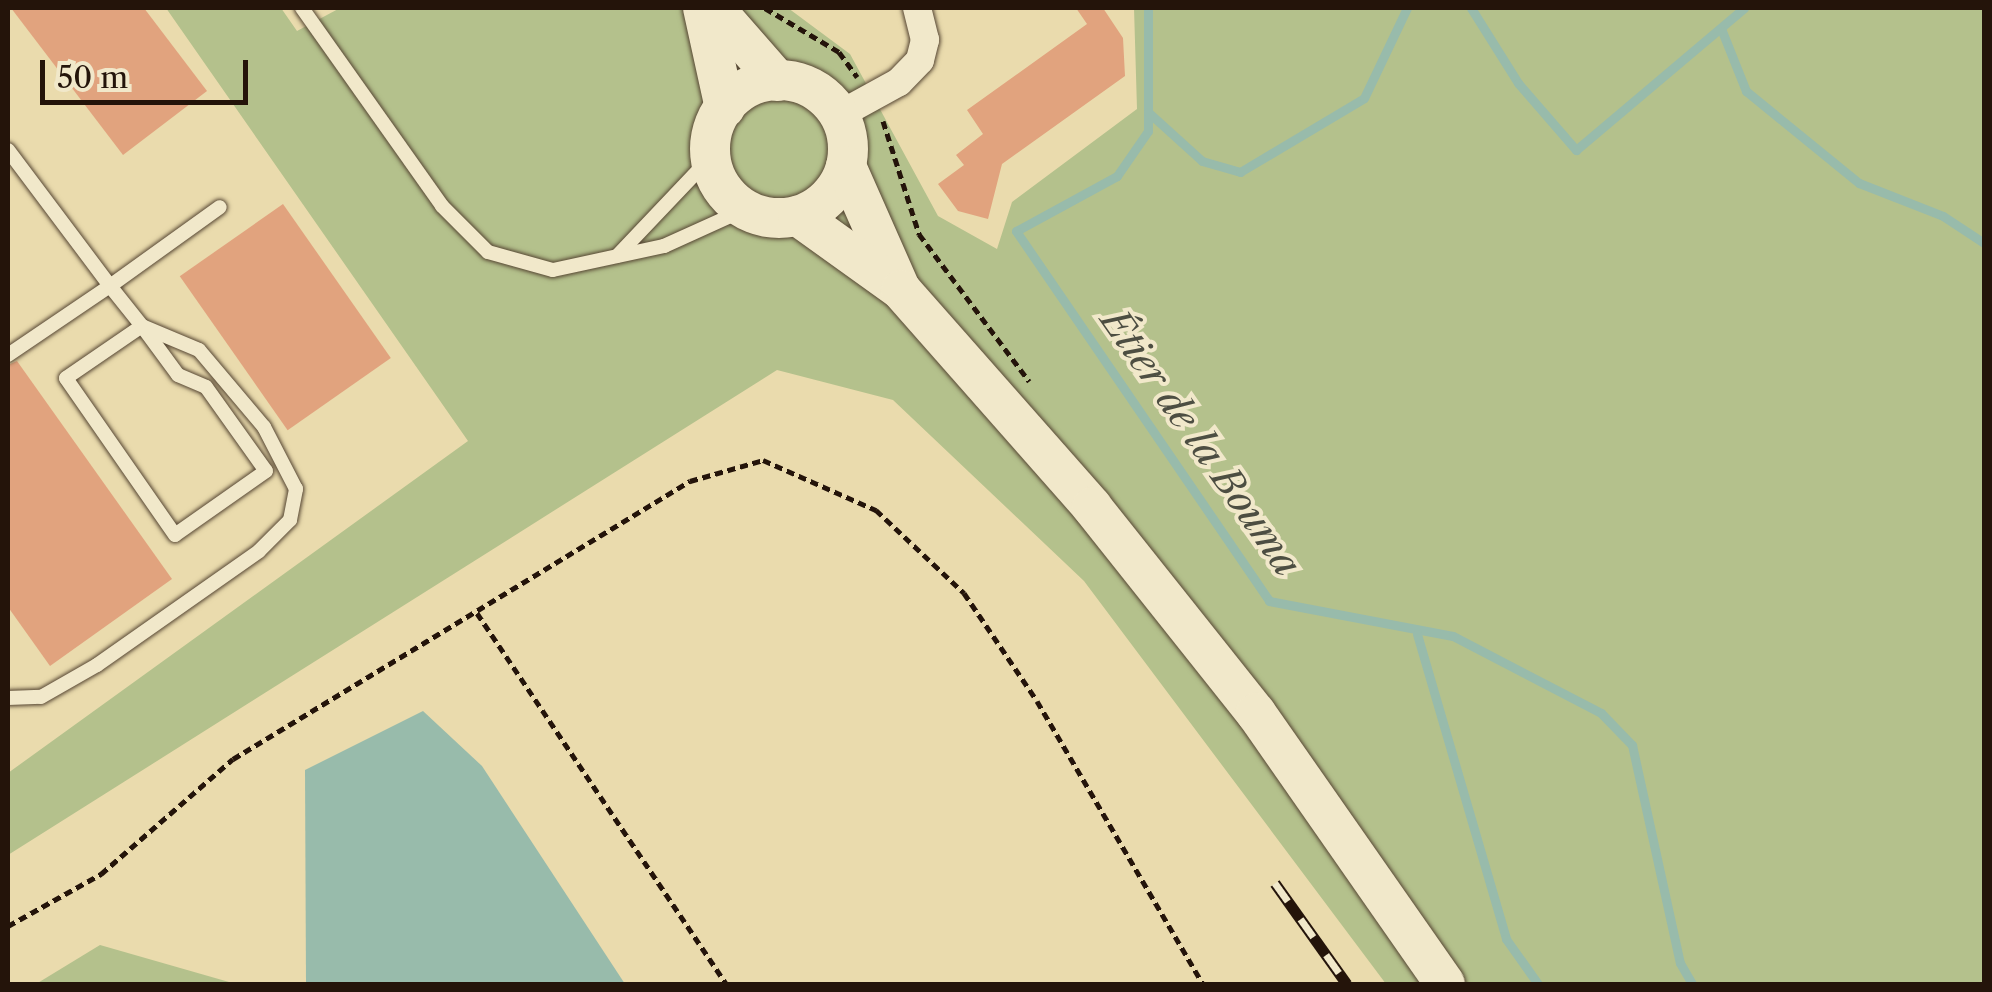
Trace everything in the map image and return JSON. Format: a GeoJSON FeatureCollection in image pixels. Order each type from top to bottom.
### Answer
{"type":"FeatureCollection","features":[{"type":"Feature","properties":{"kind":"main road"},"geometry":{"type":"LineString","coordinates":[[703,8],[724,108],[711,157],[725,191],[746,209],[771,217],[798,216],[829,197],[846,166],[848,140],[838,114],[812,89],[778,80],[744,90],[724,108]]}},
{"type":"Feature","properties":{"kind":"main road"},"geometry":{"type":"LineString","coordinates":[[714,8],[778,80]]}},
{"type":"Feature","properties":{"kind":"main road"},"geometry":{"type":"LineString","coordinates":[[846,166],[901,290]]}},
{"type":"Feature","properties":{"kind":"main road"},"geometry":{"type":"LineString","coordinates":[[798,216],[901,290],[1179,614],[1445,984]]}},
{"type":"Feature","properties":{"kind":"street"},"geometry":{"type":"LineString","coordinates":[[838,114],[900,82],[920,60],[925,40],[917,8]]}},
{"type":"Feature","properties":{"kind":"lane"},"geometry":{"type":"LineString","coordinates":[[302,8],[442,206],[488,252],[552,270],[664,246],[746,209]]}},
{"type":"Feature","properties":{"kind":"lane"},"geometry":{"type":"LineString","coordinates":[[8,150],[142,326],[178,375],[206,387],[266,471],[175,534],[66,378],[142,326]]}},
{"type":"Feature","properties":{"kind":"lane"},"geometry":{"type":"LineString","coordinates":[[617,256],[711,157]]}},
{"type":"Feature","properties":{"kind":"lane"},"geometry":{"type":"LineString","coordinates":[[8,355],[220,207]]}},
{"type":"Feature","properties":{"kind":"lane"},"geometry":{"type":"LineString","coordinates":[[8,698],[41,697],[97,665],[259,551],[290,520],[296,489],[264,427],[199,350],[142,326]]}},
{"type":"Feature","properties":{"kind":"path"},"geometry":{"type":"LineString","coordinates":[[8,926],[101,874],[233,760],[690,481],[763,460],[876,510],[964,593],[1036,701],[1202,984]]}},
{"type":"Feature","properties":{"kind":"path"},"geometry":{"type":"LineString","coordinates":[[477,612],[726,984]]}},
{"type":"Feature","properties":{"kind":"green space"},"geometry":{"type":"Polygon","coordinates":[[[166,8],[281,8],[297,31],[340,8],[788,8],[850,54],[938,216],[997,249],[1012,202],[1137,109],[1134,8],[1984,8],[1984,984],[1386,984],[1084,581],[893,400],[777,370],[8,855],[8,773],[468,441],[166,8]]]}},
{"type":"Feature","properties":{"kind":"green space"},"geometry":{"type":"Polygon","coordinates":[[[100,945],[236,984],[36,984],[100,945]]]}},
{"type":"Feature","properties":{"kind":"shaded area"},"geometry":{"type":"Polygon","coordinates":[[[423,711],[482,766],[625,984],[306,984],[305,770],[423,711]]]}},
{"type":"Feature","properties":{"kind":"building"},"geometry":{"type":"Polygon","coordinates":[[[11,8],[144,8],[207,91],[123,155],[11,8]]]}},
{"type":"Feature","properties":{"kind":"building"},"geometry":{"type":"Polygon","coordinates":[[[1076,8],[1103,8],[1123,38],[1125,76],[1002,164],[988,219],[958,211],[938,184],[964,165],[956,155],[983,134],[967,110],[1087,24],[1076,8]]]}},
{"type":"Feature","properties":{"kind":"building"},"geometry":{"type":"Polygon","coordinates":[[[283,204],[391,358],[288,430],[180,276],[283,204]]]}},
{"type":"Feature","properties":{"kind":"building"},"geometry":{"type":"Polygon","coordinates":[[[17,361],[172,579],[50,666],[8,607],[8,365],[17,361]]]}},
{"type":"Feature","properties":{"kind":"waterway","name":"Étier de la Bouma"},"geometry":{"type":"LineString","coordinates":[[1148,8],[1148,131],[1117,176],[1016,231],[1269,601],[1453,636],[1601,713],[1632,745],[1680,963],[1692,984]]}},
{"type":"Feature","properties":{"kind":"waterway"},"geometry":{"type":"LineString","coordinates":[[1148,112],[1202,161],[1240,172],[1364,98],[1407,8]]}},
{"type":"Feature","properties":{"kind":"waterway"},"geometry":{"type":"LineString","coordinates":[[1471,8],[1518,83],[1576,150],[1744,8]]}},
{"type":"Feature","properties":{"kind":"waterway"},"geometry":{"type":"LineString","coordinates":[[1722,31],[1746,91],[1859,183],[1943,216],[1984,243]]}},
{"type":"Feature","properties":{"kind":"waterway"},"geometry":{"type":"LineString","coordinates":[[1417,634],[1506,939],[1538,984]]}},
{"type":"Feature","properties":{"kind":"railway"},"geometry":{"type":"LineString","coordinates":[[1275,883],[1347,984]]}}]}
